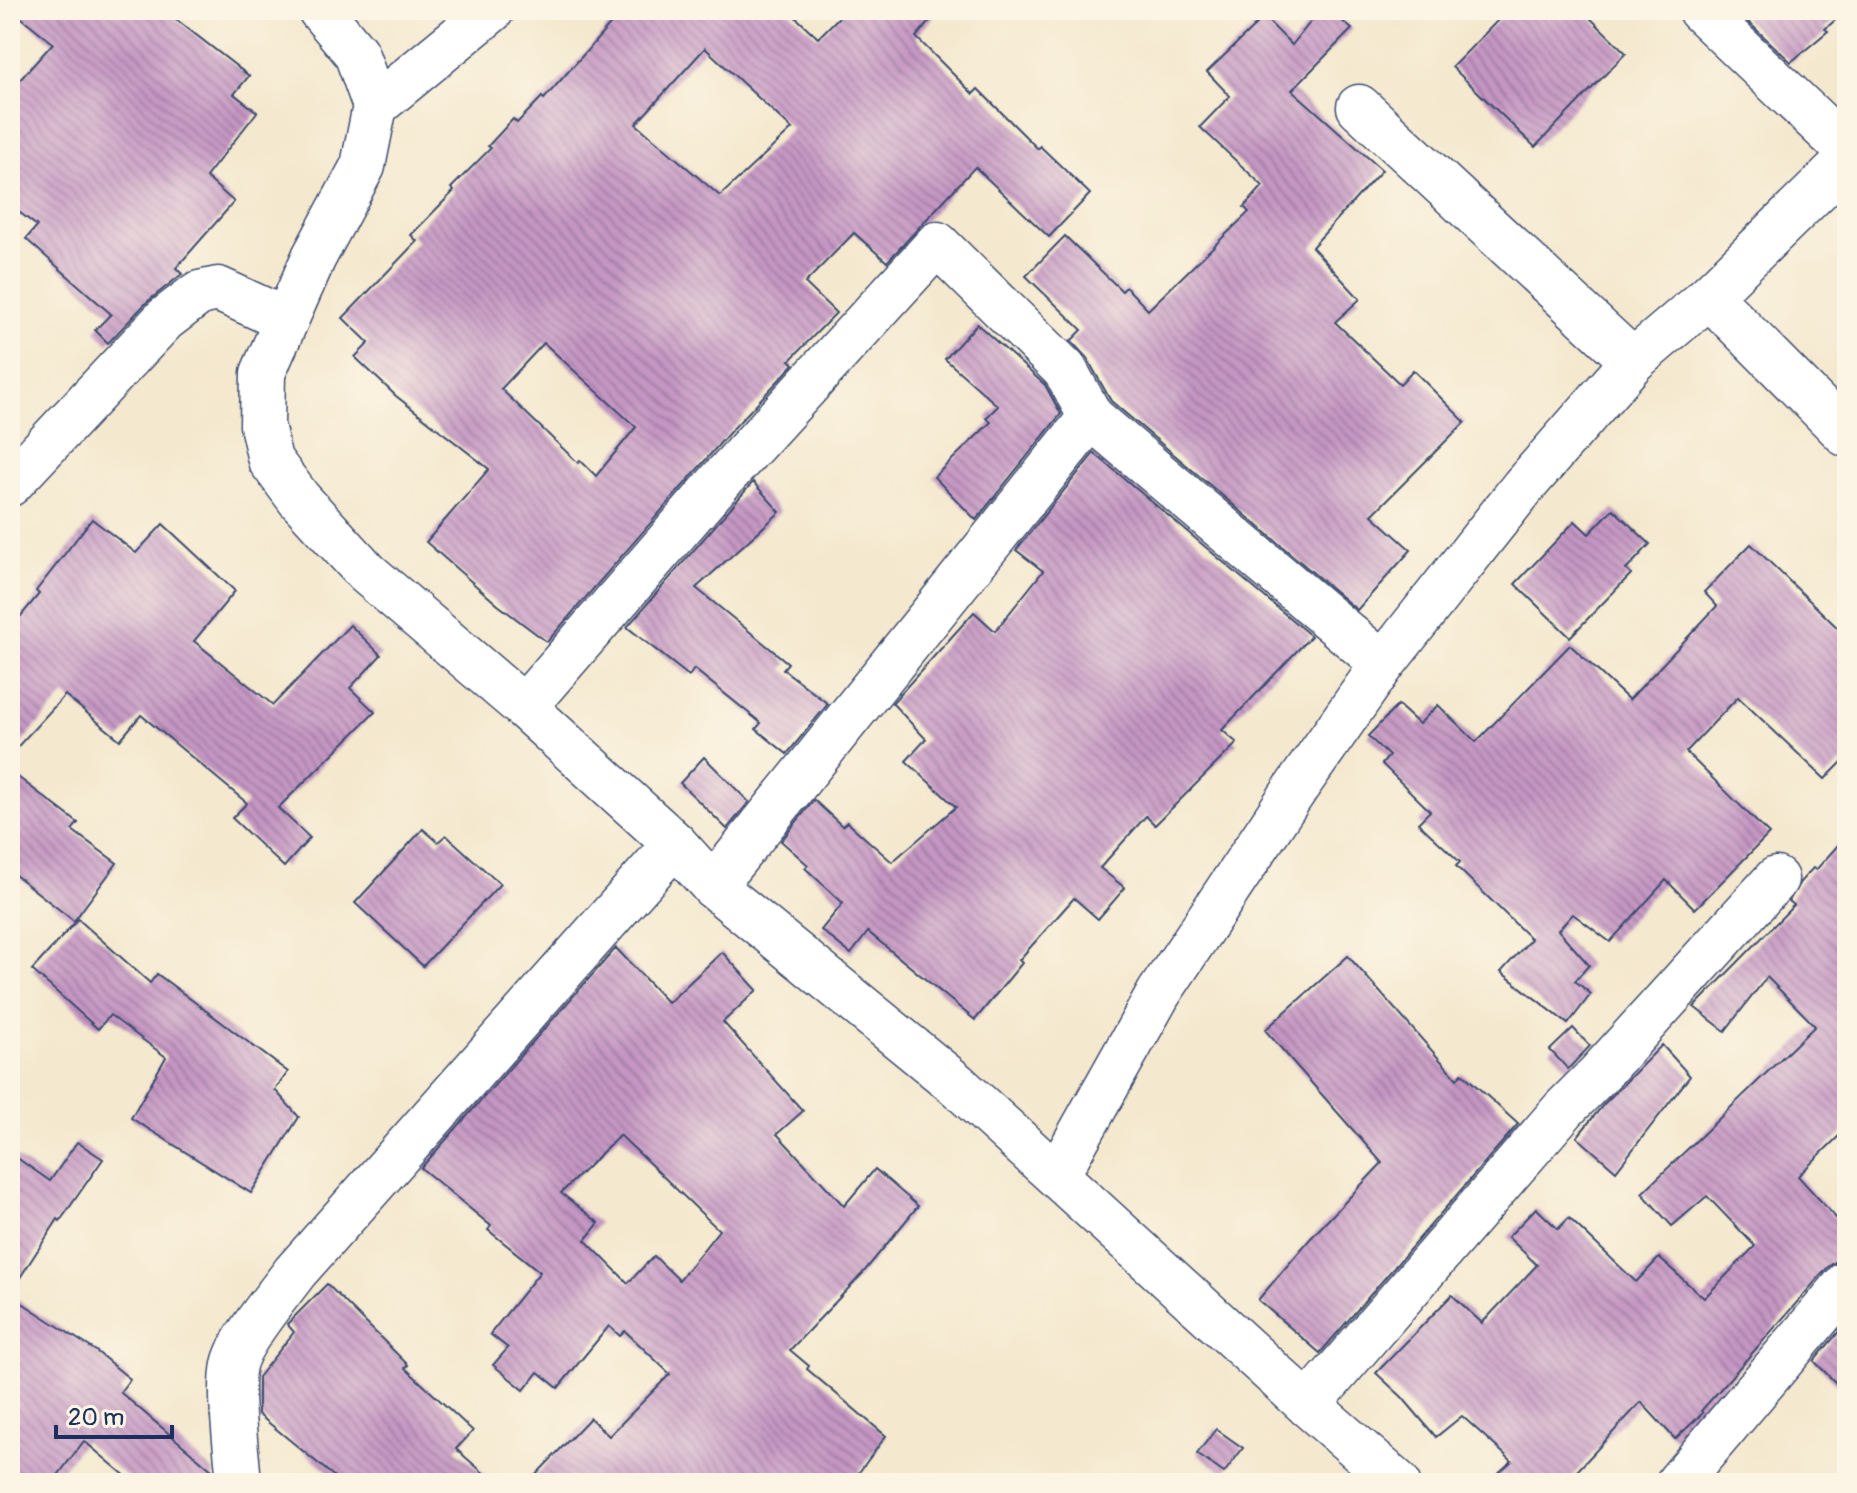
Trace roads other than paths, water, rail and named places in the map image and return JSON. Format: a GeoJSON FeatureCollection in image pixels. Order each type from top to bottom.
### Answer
{"type":"FeatureCollection","features":[{"type":"Feature","properties":{"kind":"street"},"geometry":{"type":"LineString","coordinates":[[320,10],[356,53],[375,106],[363,166],[314,257],[263,373],[262,425],[270,460],[299,499],[367,573],[524,707],[675,844],[713,886],[956,1084],[1308,1405],[1398,1483]]}},
{"type":"Feature","properties":{"kind":"street"},"geometry":{"type":"LineString","coordinates":[[375,106],[492,10]]}},
{"type":"Feature","properties":{"kind":"street"},"geometry":{"type":"LineString","coordinates":[[1700,10],[1847,150]]}},
{"type":"Feature","properties":{"kind":"street"},"geometry":{"type":"LineString","coordinates":[[1359,107],[1633,361]]}},
{"type":"Feature","properties":{"kind":"street"},"geometry":{"type":"LineString","coordinates":[[1057,1175],[1159,993],[1383,664],[1523,487],[1633,361],[1709,296],[1847,161]]}},
{"type":"Feature","properties":{"kind":"street"},"geometry":{"type":"LineString","coordinates":[[524,707],[723,478],[937,244],[1065,370],[1091,417],[1383,664]]}},
{"type":"Feature","properties":{"kind":"street"},"geometry":{"type":"LineString","coordinates":[[10,484],[165,319],[199,293],[218,289],[286,320]]}},
{"type":"Feature","properties":{"kind":"street"},"geometry":{"type":"LineString","coordinates":[[1709,296],[1847,435]]}},
{"type":"Feature","properties":{"kind":"street"},"geometry":{"type":"LineString","coordinates":[[713,886],[1091,417]]}},
{"type":"Feature","properties":{"kind":"street"},"geometry":{"type":"LineString","coordinates":[[239,1483],[233,1386],[234,1364],[242,1346],[295,1272],[675,844]]}},
{"type":"Feature","properties":{"kind":"street"},"geometry":{"type":"LineString","coordinates":[[1308,1405],[1564,1109],[1776,879]]}},
{"type":"Feature","properties":{"kind":"street"},"geometry":{"type":"LineString","coordinates":[[1678,1483],[1847,1283]]}}]}
